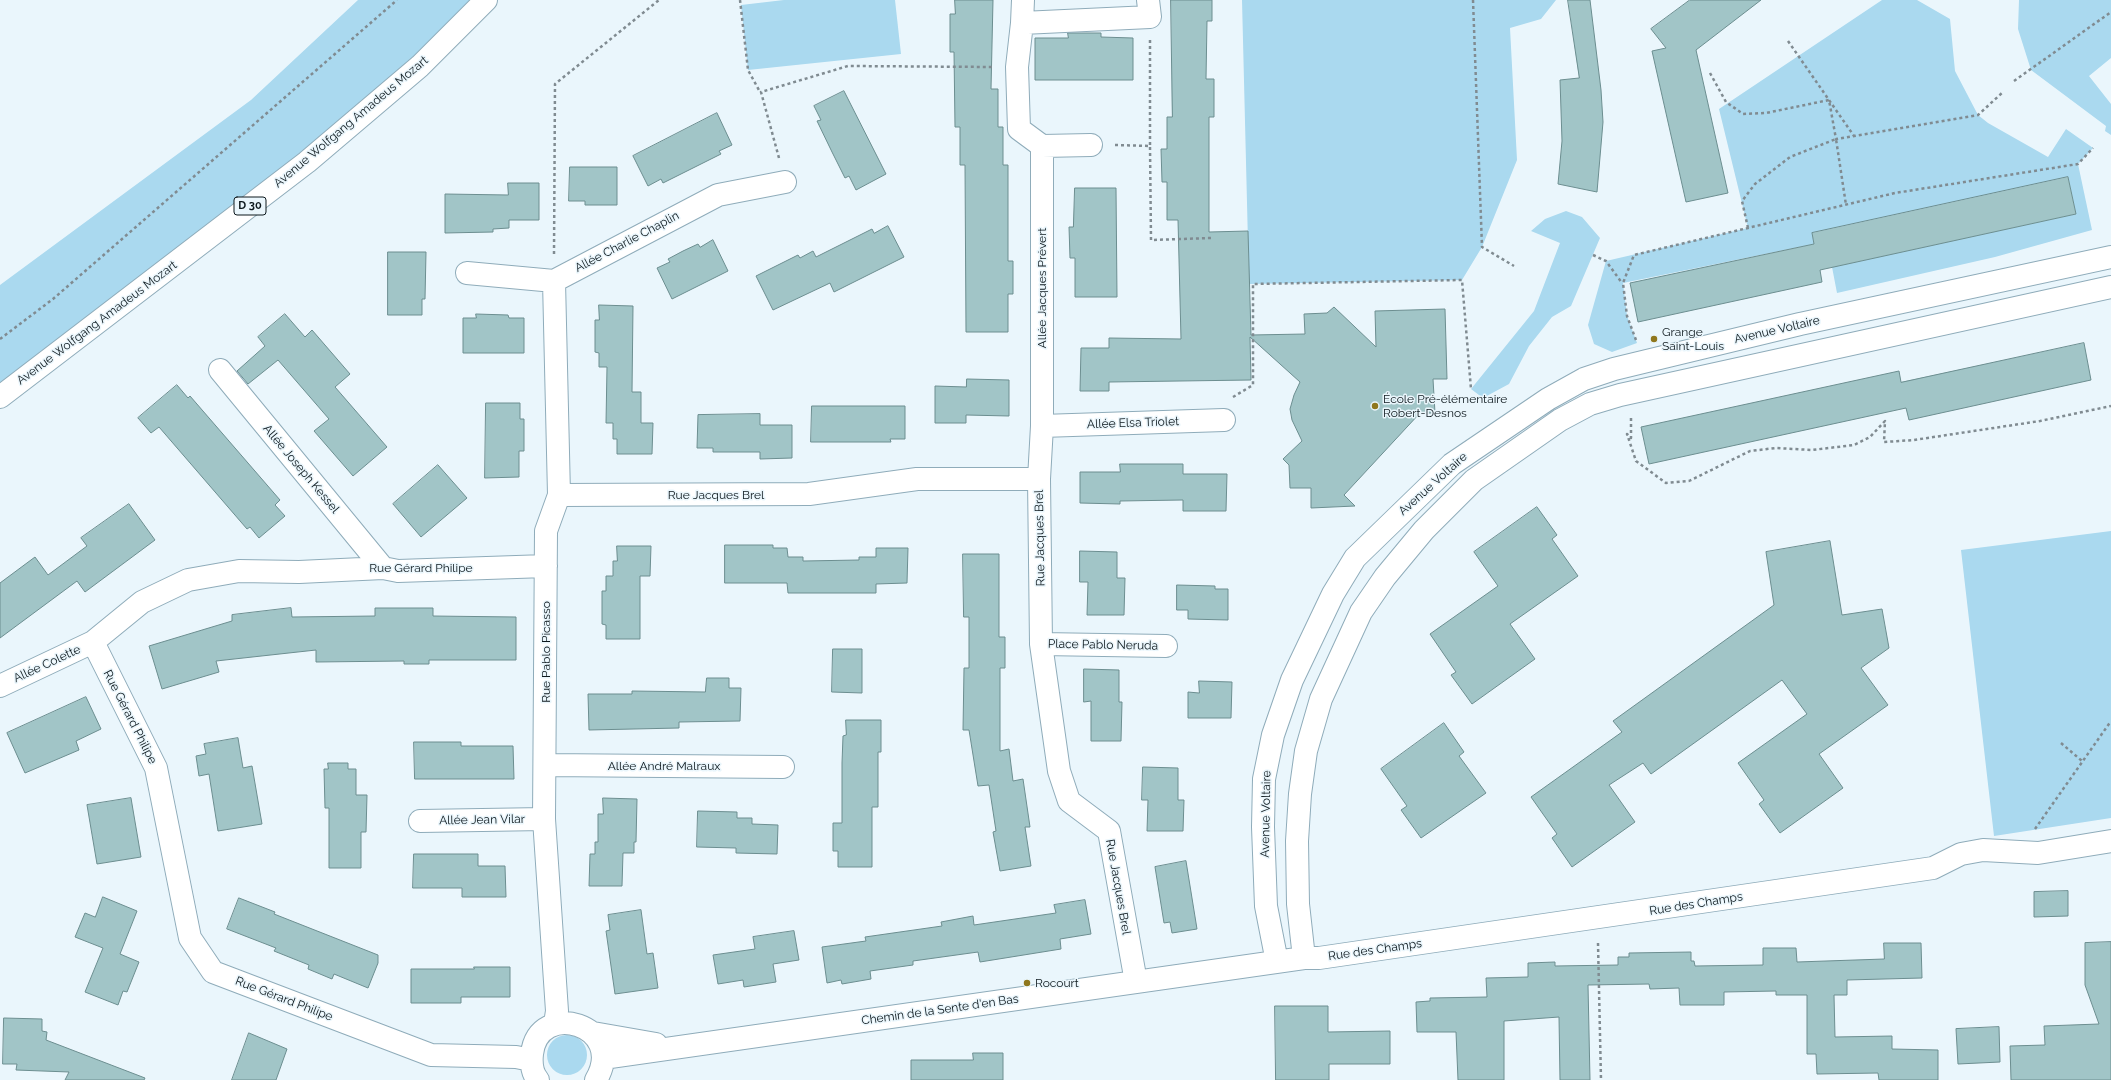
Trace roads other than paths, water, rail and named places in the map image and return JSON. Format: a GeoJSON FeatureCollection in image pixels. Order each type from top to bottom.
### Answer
{"type":"FeatureCollection","features":[{"type":"Feature","properties":{"kind":"street","name":"Avenue Wolfgang Amadeus Mozart"},"geometry":{"type":"LineString","coordinates":[[0,397],[307,162],[420,66],[486,0]]}},
{"type":"Feature","properties":{"kind":"street"},"geometry":{"type":"LineString","coordinates":[[1023,0],[1017,67],[1020,129],[1042,146],[1091,145]]}},
{"type":"Feature","properties":{"kind":"street"},"geometry":{"type":"LineString","coordinates":[[1022,23],[1149,8]]}},
{"type":"Feature","properties":{"kind":"street","name":"Allée Jacques Prévert"},"geometry":{"type":"LineString","coordinates":[[1039,479],[1042,426],[1042,146]]}},
{"type":"Feature","properties":{"kind":"street","name":"Allée Charlie Chaplin"},"geometry":{"type":"LineString","coordinates":[[554,281],[718,195],[785,182]]}},
{"type":"Feature","properties":{"kind":"street","name":"Avenue Voltaire"},"geometry":{"type":"LineString","coordinates":[[1277,962],[1266,906],[1263,827],[1264,779],[1273,735],[1292,680],[1333,594],[1355,558],[1452,464],[1548,399],[1584,379],[1614,369],[1800,324],[2111,257]]}},
{"type":"Feature","properties":{"kind":"street"},"geometry":{"type":"LineString","coordinates":[[467,273],[554,281]]}},
{"type":"Feature","properties":{"kind":"street","name":"Rue Pablo Picasso"},"geometry":{"type":"LineString","coordinates":[[554,281],[559,495],[546,531],[544,819],[557,1011],[555,1024]]}},
{"type":"Feature","properties":{"kind":"street","name":"Avenue Voltaire"},"geometry":{"type":"LineString","coordinates":[[1304,958],[1298,904],[1298,833],[1300,794],[1306,751],[1321,699],[1361,612],[1385,577],[1424,530],[1474,480],[1560,420],[1590,404],[1620,395],[2111,287]]}},
{"type":"Feature","properties":{"kind":"street","name":"Allée Joseph Kessel"},"geometry":{"type":"LineString","coordinates":[[220,370],[383,568]]}},
{"type":"Feature","properties":{"kind":"street","name":"Allée Elsa Triolet"},"geometry":{"type":"LineString","coordinates":[[1042,426],[1224,420]]}},
{"type":"Feature","properties":{"kind":"street","name":"Rue Jacques Brel"},"geometry":{"type":"LineString","coordinates":[[559,495],[809,494],[917,479],[1039,479],[1041,644],[1059,771],[1068,801],[1109,831],[1136,982]]}},
{"type":"Feature","properties":{"kind":"street","name":"Rue Gérard Philipe"},"geometry":{"type":"LineString","coordinates":[[534,1070],[516,1057],[431,1055],[213,972],[190,938],[156,768],[93,642],[142,602],[188,580],[239,571],[299,572],[383,568],[398,571],[546,566]]}},
{"type":"Feature","properties":{"kind":"street","name":"Allée Colette"},"geometry":{"type":"LineString","coordinates":[[0,686],[93,642]]}},
{"type":"Feature","properties":{"kind":"street","name":"Place Pablo Neruda"},"geometry":{"type":"LineString","coordinates":[[1041,644],[1166,646]]}},
{"type":"Feature","properties":{"kind":"street","name":"Allée André Malraux"},"geometry":{"type":"LineString","coordinates":[[545,765],[783,767]]}},
{"type":"Feature","properties":{"kind":"street","name":"Allée Jean Vilar"},"geometry":{"type":"LineString","coordinates":[[420,821],[544,819]]}},
{"type":"Feature","properties":{"kind":"street","name":"Rue des Champs"},"geometry":{"type":"LineString","coordinates":[[1277,962],[1304,958],[1319,958],[1597,919],[1933,868],[1961,854],[1983,850],[2038,853],[2111,841]]}},
{"type":"Feature","properties":{"kind":"street","name":"Chemin de la Sente d'en Bas"},"geometry":{"type":"LineString","coordinates":[[603,1058],[1277,962]]}},
{"type":"Feature","properties":{"kind":"street","name":"Chemin de la Sente d'en Bas"},"geometry":{"type":"LineString","coordinates":[[555,1024],[568,1022],[582,1026],[593,1033],[673,1047]]}},
{"type":"Feature","properties":{"kind":"street"},"geometry":{"type":"LineString","coordinates":[[534,1070],[532,1049],[537,1038],[545,1030],[555,1024]]}},
{"type":"Feature","properties":{"kind":"street"},"geometry":{"type":"LineString","coordinates":[[593,1033],[600,1045],[603,1058],[601,1071],[596,1080]]}},
{"type":"Feature","properties":{"kind":"place","name":"Grange Saint-Louis"},"geometry":{"type":"Point","coordinates":[1654,339]}},
{"type":"Feature","properties":{"kind":"place","name":"École Pré-élémentaire Robert-Desnos"},"geometry":{"type":"Point","coordinates":[1375,406]}},
{"type":"Feature","properties":{"kind":"place","name":"Rocourt"},"geometry":{"type":"Point","coordinates":[1027,983]}}]}
